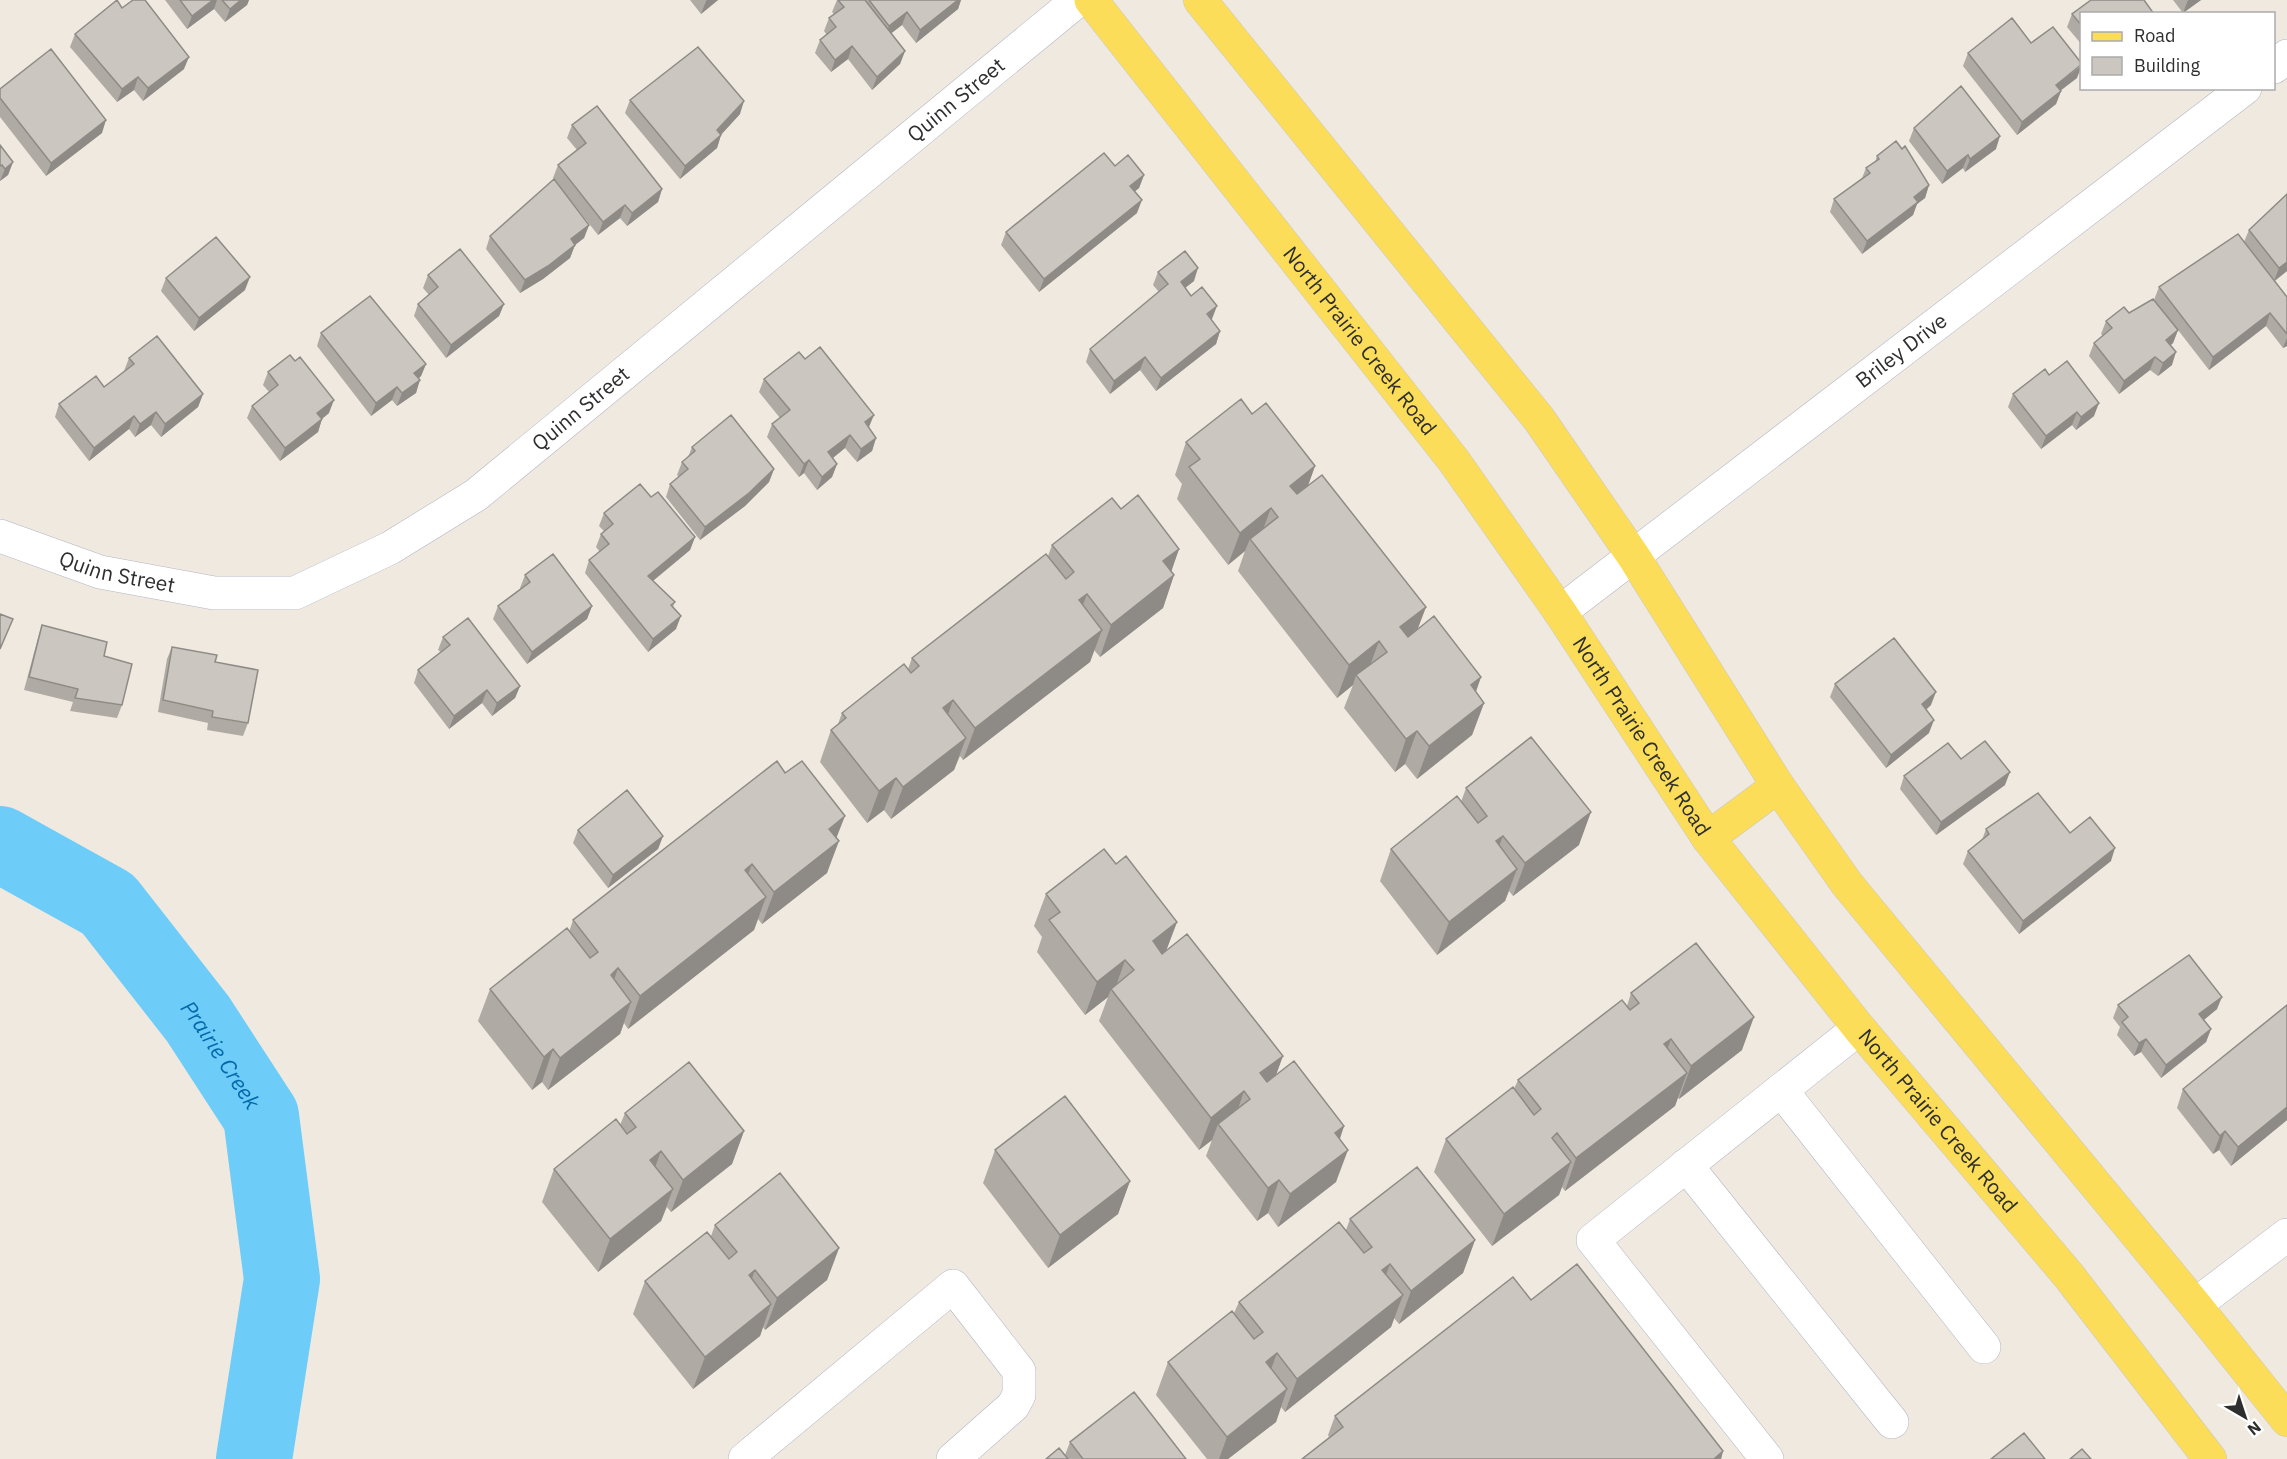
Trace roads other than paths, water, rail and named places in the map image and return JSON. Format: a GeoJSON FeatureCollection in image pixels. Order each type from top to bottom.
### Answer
{"type":"FeatureCollection","features":[{"type":"Feature","properties":{"kind":"main road","name":"North Prairie Creek Road"},"geometry":{"type":"LineString","coordinates":[[1090,0],[1454,461],[1560,612],[1708,838],[1858,1028],[2069,1276],[2210,1459]]}},
{"type":"Feature","properties":{"kind":"main road"},"geometry":{"type":"LineString","coordinates":[[1200,0],[1539,419],[1634,557],[1778,786],[1847,884],[2195,1305],[2287,1420]]}},
{"type":"Feature","properties":{"kind":"main road"},"geometry":{"type":"LineString","coordinates":[[1708,838],[1778,786]]}},
{"type":"Feature","properties":{"kind":"street","name":"Quinn Street"},"geometry":{"type":"LineString","coordinates":[[0,536],[100,572],[214,593],[296,593],[390,548],[476,495],[1078,0]]}},
{"type":"Feature","properties":{"kind":"street"},"geometry":{"type":"LineString","coordinates":[[2275,66],[2287,56]]}},
{"type":"Feature","properties":{"kind":"street","name":"Briley Drive"},"geometry":{"type":"LineString","coordinates":[[1560,612],[2242,90]]}},
{"type":"Feature","properties":{"kind":"street"},"geometry":{"type":"LineString","coordinates":[[1767,1459],[1593,1240],[1858,1028]]}},
{"type":"Feature","properties":{"kind":"street"},"geometry":{"type":"LineString","coordinates":[[1781,1090],[1984,1347]]}},
{"type":"Feature","properties":{"kind":"street"},"geometry":{"type":"LineString","coordinates":[[1686,1166],[1892,1422]]}},
{"type":"Feature","properties":{"kind":"street"},"geometry":{"type":"LineString","coordinates":[[2195,1305],[2287,1235]]}},
{"type":"Feature","properties":{"kind":"street"},"geometry":{"type":"LineString","coordinates":[[745,1459],[953,1286],[1019,1371],[1019,1395],[1013,1406],[953,1459]]}},
{"type":"Feature","properties":{"kind":"waterway","name":"Prairie Creek"},"geometry":{"type":"LineString","coordinates":[[0,844],[108,904],[198,1019],[261,1116],[282,1279],[254,1459]]}}]}
